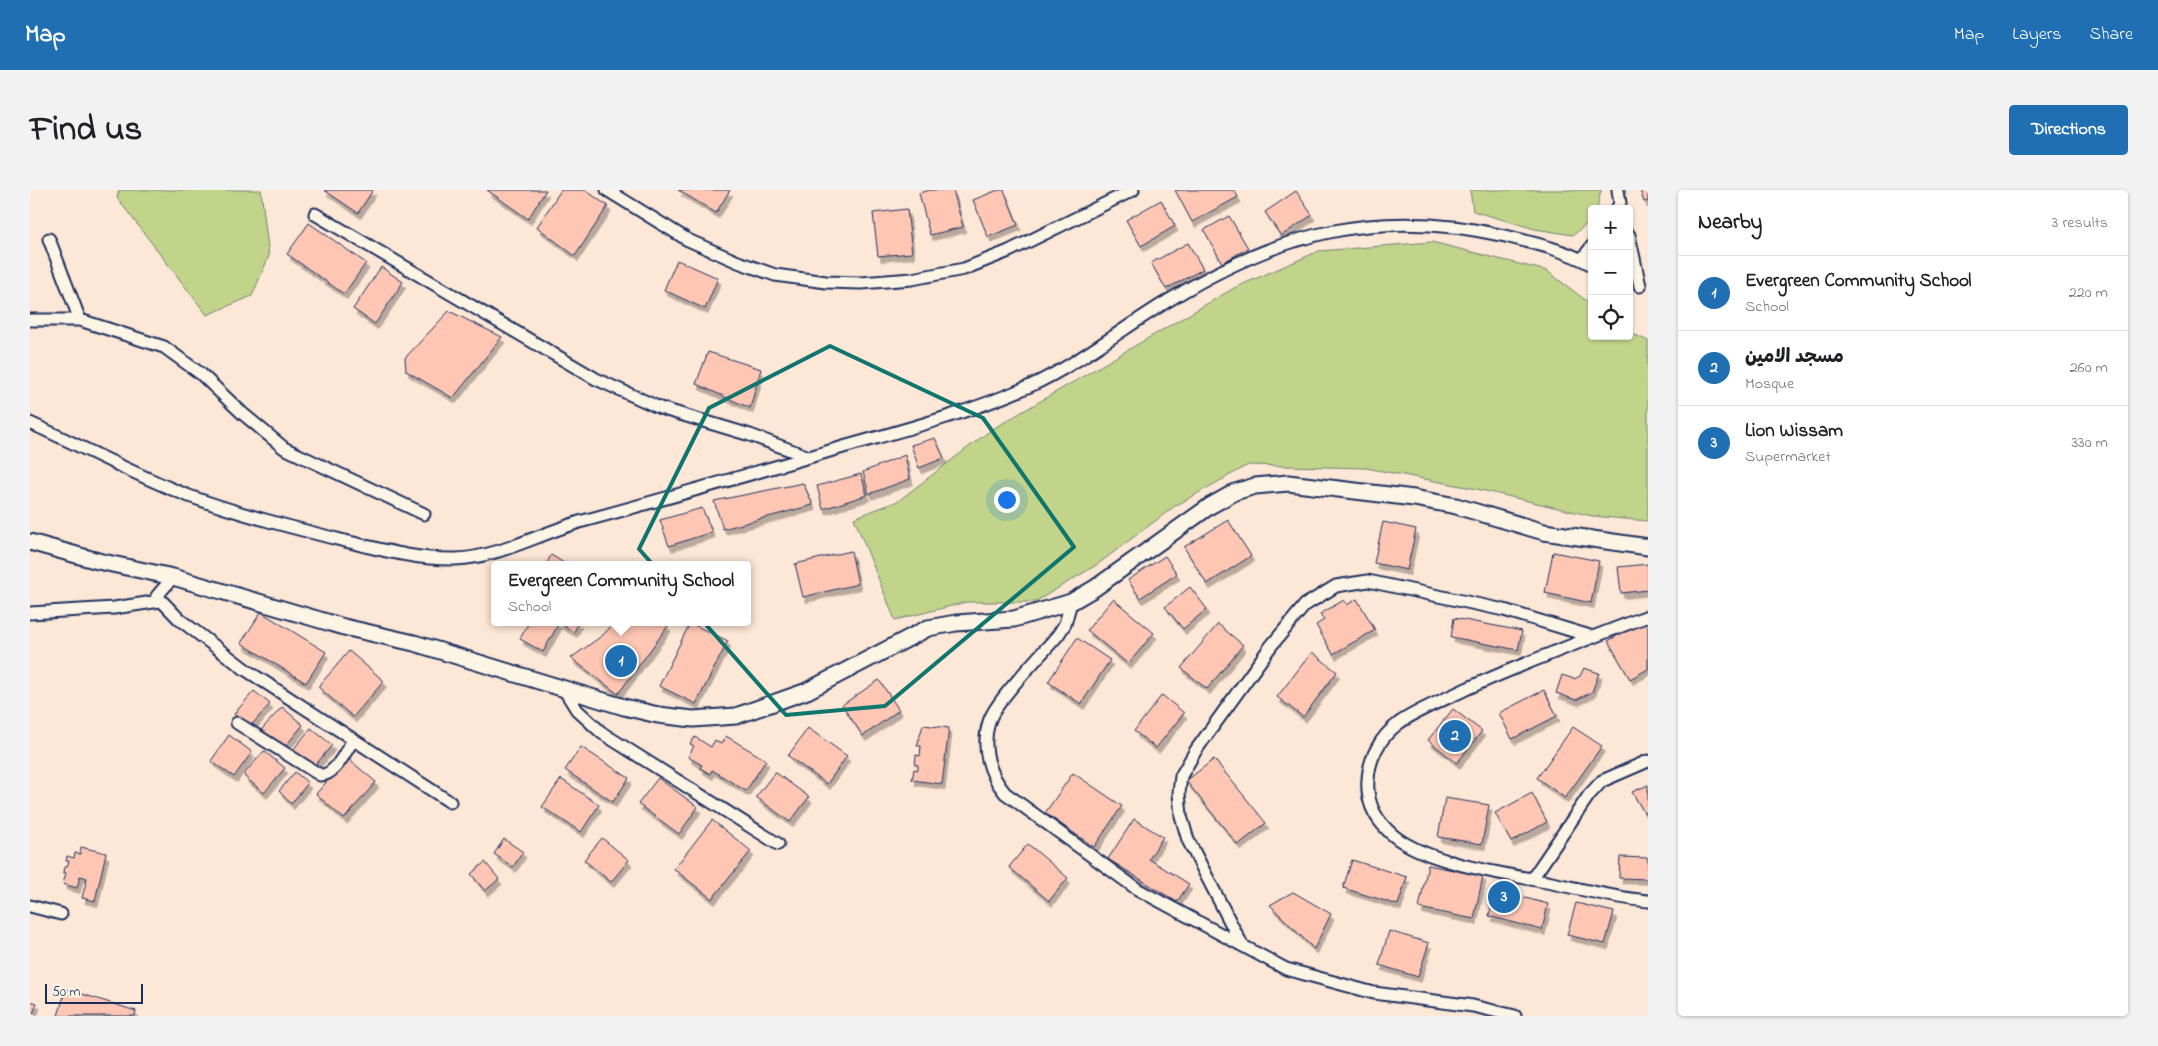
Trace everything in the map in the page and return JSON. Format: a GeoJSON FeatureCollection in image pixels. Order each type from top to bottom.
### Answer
{"type":"FeatureCollection","features":[{"type":"Feature","properties":{"kind":"street"},"geometry":{"type":"LineString","coordinates":[[607,190],[688,240],[738,262],[775,275],[826,282],[861,283],[912,279],[964,269],[1009,251],[1133,190]]}},
{"type":"Feature","properties":{"kind":"street"},"geometry":{"type":"LineString","coordinates":[[1618,190],[1620,205]]}},
{"type":"Feature","properties":{"kind":"street"},"geometry":{"type":"LineString","coordinates":[[316,214],[596,380],[660,408],[750,434],[809,457]]}},
{"type":"Feature","properties":{"kind":"street"},"geometry":{"type":"LineString","coordinates":[[30,423],[185,494],[247,516],[397,554],[424,558],[460,559],[500,549],[578,523],[944,417],[1025,388],[1044,379],[1174,296],[1210,277],[1251,256],[1287,242],[1321,232],[1358,226],[1390,224],[1459,227],[1526,241],[1587,262],[1591,250]]}},
{"type":"Feature","properties":{"kind":"street"},"geometry":{"type":"LineString","coordinates":[[49,239],[80,320]]}},
{"type":"Feature","properties":{"kind":"street"},"geometry":{"type":"LineString","coordinates":[[1632,250],[1639,285]]}},
{"type":"Feature","properties":{"kind":"street"},"geometry":{"type":"LineString","coordinates":[[30,320],[80,320],[164,347],[201,374],[242,413],[284,448],[424,514]]}},
{"type":"Feature","properties":{"kind":"street"},"geometry":{"type":"LineString","coordinates":[[30,542],[173,577],[344,627],[414,643],[565,691],[658,715],[693,719],[736,716],[807,692],[928,628],[956,623],[1014,619],[1071,602],[1095,588],[1210,506],[1234,492],[1269,484],[1349,489],[1414,498],[1456,506],[1544,532],[1648,547]]}},
{"type":"Feature","properties":{"kind":"street"},"geometry":{"type":"LineString","coordinates":[[173,577],[158,592],[160,601],[179,618],[246,670],[450,802]]}},
{"type":"Feature","properties":{"kind":"street"},"geometry":{"type":"LineString","coordinates":[[1241,943],[1188,840],[1181,816],[1179,794],[1181,776],[1196,750],[1271,646],[1304,605],[1336,586],[1368,581],[1418,590],[1504,610],[1593,637]]}},
{"type":"Feature","properties":{"kind":"street"},"geometry":{"type":"LineString","coordinates":[[30,613],[114,608],[160,601]]}},
{"type":"Feature","properties":{"kind":"street"},"geometry":{"type":"LineString","coordinates":[[1071,602],[1067,617],[1058,635],[1001,702],[989,721],[988,762],[995,781],[1005,793],[1136,889],[1188,918],[1241,943],[1286,969],[1350,988],[1473,1006],[1514,1016]]}},
{"type":"Feature","properties":{"kind":"street"},"geometry":{"type":"LineString","coordinates":[[1648,616],[1514,668],[1420,711],[1398,724],[1385,736],[1375,750],[1368,766],[1367,785],[1370,806],[1379,821],[1394,837],[1423,852],[1453,862],[1648,902]]}},
{"type":"Feature","properties":{"kind":"street"},"geometry":{"type":"LineString","coordinates":[[565,691],[577,710],[602,733],[778,844]]}},
{"type":"Feature","properties":{"kind":"street"},"geometry":{"type":"LineString","coordinates":[[237,723],[320,775],[326,775],[331,772],[353,740]]}},
{"type":"Feature","properties":{"kind":"street"},"geometry":{"type":"LineString","coordinates":[[1532,879],[1589,795],[1602,781],[1648,761]]}},
{"type":"Feature","properties":{"kind":"street"},"geometry":{"type":"LineString","coordinates":[[30,906],[61,914]]}},
{"type":"Feature","properties":{"kind":"highlighted area"},"geometry":{"type":"Polygon","coordinates":[[[830,346],[983,418],[1074,547],[885,706],[786,715],[639,549],[709,408],[830,346]]]}},
{"type":"Feature","properties":{"kind":"green space"},"geometry":{"type":"Polygon","coordinates":[[[119,190],[261,190],[269,256],[252,296],[207,315],[117,198],[119,190]]]}},
{"type":"Feature","properties":{"kind":"green space"},"geometry":{"type":"Polygon","coordinates":[[[1470,190],[1601,190],[1598,205],[1588,205],[1588,223],[1573,235],[1535,229],[1473,211],[1470,190]]]}},
{"type":"Feature","properties":{"kind":"green space"},"geometry":{"type":"Polygon","coordinates":[[[1432,242],[1547,271],[1588,302],[1588,340],[1633,340],[1633,334],[1648,341],[1648,521],[1592,516],[1477,489],[1366,468],[1248,465],[1175,506],[1098,564],[1035,602],[967,602],[895,620],[854,518],[898,501],[991,430],[1234,288],[1319,251],[1432,242]]]}},
{"type":"Feature","properties":{"kind":"building"},"geometry":{"type":"Polygon","coordinates":[[[324,190],[373,190],[358,213],[324,190]]]}},
{"type":"Feature","properties":{"kind":"building"},"geometry":{"type":"Polygon","coordinates":[[[487,190],[546,190],[528,219],[487,190]]]}},
{"type":"Feature","properties":{"kind":"building"},"geometry":{"type":"Polygon","coordinates":[[[561,190],[585,190],[608,206],[575,256],[537,227],[561,190]]]}},
{"type":"Feature","properties":{"kind":"building"},"geometry":{"type":"Polygon","coordinates":[[[678,190],[730,190],[716,213],[678,190]]]}},
{"type":"Feature","properties":{"kind":"building"},"geometry":{"type":"Polygon","coordinates":[[[930,190],[953,190],[963,227],[930,235],[919,193],[930,190]]]}},
{"type":"Feature","properties":{"kind":"building"},"geometry":{"type":"Polygon","coordinates":[[[998,190],[1004,190],[1018,225],[988,237],[973,200],[998,190]]]}},
{"type":"Feature","properties":{"kind":"building"},"geometry":{"type":"Polygon","coordinates":[[[1175,190],[1234,190],[1238,197],[1192,222],[1175,190]]]}},
{"type":"Feature","properties":{"kind":"building"},"geometry":{"type":"Polygon","coordinates":[[[1640,190],[1648,190],[1648,201],[1644,202],[1640,190]]]}},
{"type":"Feature","properties":{"kind":"building"},"geometry":{"type":"Polygon","coordinates":[[[1296,191],[1312,215],[1281,236],[1265,212],[1296,191]]]}},
{"type":"Feature","properties":{"kind":"building"},"geometry":{"type":"Polygon","coordinates":[[[1161,200],[1175,226],[1141,246],[1126,220],[1161,200]]]}},
{"type":"Feature","properties":{"kind":"building"},"geometry":{"type":"Polygon","coordinates":[[[907,209],[912,253],[878,256],[873,213],[907,209]]]}},
{"type":"Feature","properties":{"kind":"building"},"geometry":{"type":"Polygon","coordinates":[[[1229,216],[1248,248],[1222,263],[1204,230],[1229,216]]]}},
{"type":"Feature","properties":{"kind":"building"},"geometry":{"type":"Polygon","coordinates":[[[309,223],[366,263],[344,294],[287,254],[309,223]]]}},
{"type":"Feature","properties":{"kind":"building"},"geometry":{"type":"Polygon","coordinates":[[[1188,243],[1203,269],[1166,289],[1151,263],[1188,243]]]}},
{"type":"Feature","properties":{"kind":"building"},"geometry":{"type":"Polygon","coordinates":[[[677,260],[718,278],[705,309],[664,290],[677,260]]]}},
{"type":"Feature","properties":{"kind":"building"},"geometry":{"type":"Polygon","coordinates":[[[381,267],[403,282],[375,324],[353,309],[381,267]]]}},
{"type":"Feature","properties":{"kind":"building"},"geometry":{"type":"Polygon","coordinates":[[[449,311],[502,337],[453,398],[406,371],[405,358],[449,311]]]}},
{"type":"Feature","properties":{"kind":"building"},"geometry":{"type":"Polygon","coordinates":[[[708,352],[761,369],[750,408],[696,384],[708,352]]]}},
{"type":"Feature","properties":{"kind":"building"},"geometry":{"type":"Polygon","coordinates":[[[935,438],[944,458],[919,468],[911,445],[935,438]]]}},
{"type":"Feature","properties":{"kind":"building"},"geometry":{"type":"Polygon","coordinates":[[[905,455],[910,479],[869,494],[863,472],[905,455]]]}},
{"type":"Feature","properties":{"kind":"building"},"geometry":{"type":"Polygon","coordinates":[[[861,474],[867,495],[823,509],[817,486],[861,474]]]}},
{"type":"Feature","properties":{"kind":"building"},"geometry":{"type":"Polygon","coordinates":[[[803,483],[813,505],[723,529],[714,501],[803,483]]]}},
{"type":"Feature","properties":{"kind":"building"},"geometry":{"type":"Polygon","coordinates":[[[702,508],[712,532],[669,546],[660,520],[702,508]]]}},
{"type":"Feature","properties":{"kind":"building"},"geometry":{"type":"Polygon","coordinates":[[[1228,520],[1251,556],[1207,584],[1184,547],[1228,520]]]}},
{"type":"Feature","properties":{"kind":"building"},"geometry":{"type":"Polygon","coordinates":[[[1383,522],[1416,529],[1407,570],[1374,563],[1383,522]]]}},
{"type":"Feature","properties":{"kind":"building"},"geometry":{"type":"Polygon","coordinates":[[[851,551],[858,584],[803,597],[795,564],[851,551]]]}},
{"type":"Feature","properties":{"kind":"building"},"geometry":{"type":"Polygon","coordinates":[[[1553,552],[1599,561],[1591,603],[1545,593],[1553,552]]]}},
{"type":"Feature","properties":{"kind":"building"},"geometry":{"type":"Polygon","coordinates":[[[551,555],[561,561],[548,561],[551,555]]]}},
{"type":"Feature","properties":{"kind":"building"},"geometry":{"type":"Polygon","coordinates":[[[1165,556],[1177,574],[1140,598],[1128,580],[1165,556]]]}},
{"type":"Feature","properties":{"kind":"building"},"geometry":{"type":"Polygon","coordinates":[[[1648,564],[1648,590],[1621,593],[1618,567],[1648,564]]]}},
{"type":"Feature","properties":{"kind":"building"},"geometry":{"type":"Polygon","coordinates":[[[1190,587],[1207,609],[1183,629],[1165,607],[1190,587]]]}},
{"type":"Feature","properties":{"kind":"building"},"geometry":{"type":"Polygon","coordinates":[[[1113,599],[1154,633],[1128,664],[1087,630],[1113,599]]]}},
{"type":"Feature","properties":{"kind":"building"},"geometry":{"type":"Polygon","coordinates":[[[1357,599],[1375,630],[1333,654],[1316,625],[1324,620],[1320,614],[1344,600],[1347,605],[1357,599]]]}},
{"type":"Feature","properties":{"kind":"building"},"geometry":{"type":"Polygon","coordinates":[[[261,612],[326,652],[306,683],[241,643],[261,612]]]}},
{"type":"Feature","properties":{"kind":"building"},"geometry":{"type":"Polygon","coordinates":[[[1454,618],[1522,631],[1518,650],[1451,637],[1454,618]]]}},
{"type":"Feature","properties":{"kind":"building"},"geometry":{"type":"Polygon","coordinates":[[[1644,620],[1648,628],[1648,669],[1630,679],[1608,641],[1644,620]]]}},
{"type":"Feature","properties":{"kind":"building"},"geometry":{"type":"Polygon","coordinates":[[[1218,624],[1243,645],[1207,689],[1181,668],[1218,624]]]}},
{"type":"Feature","properties":{"kind":"building"},"geometry":{"type":"Polygon","coordinates":[[[527,626],[557,626],[543,652],[520,639],[527,626]]]}},
{"type":"Feature","properties":{"kind":"building"},"geometry":{"type":"Polygon","coordinates":[[[564,626],[577,626],[574,632],[564,626]]]}},
{"type":"Feature","properties":{"kind":"building"},"geometry":{"type":"Polygon","coordinates":[[[611,626],[668,626],[618,694],[571,658],[603,635],[611,626]]]}},
{"type":"Feature","properties":{"kind":"building"},"geometry":{"type":"Polygon","coordinates":[[[689,626],[696,626],[728,641],[696,704],[659,686],[689,626]]]}},
{"type":"Feature","properties":{"kind":"building"},"geometry":{"type":"Polygon","coordinates":[[[1077,638],[1110,660],[1081,704],[1048,682],[1077,638]]]}},
{"type":"Feature","properties":{"kind":"building"},"geometry":{"type":"Polygon","coordinates":[[[349,651],[384,681],[353,717],[318,687],[349,651]]]}},
{"type":"Feature","properties":{"kind":"building"},"geometry":{"type":"Polygon","coordinates":[[[1312,652],[1337,672],[1303,717],[1277,697],[1312,652]]]}},
{"type":"Feature","properties":{"kind":"building"},"geometry":{"type":"Polygon","coordinates":[[[1584,668],[1599,673],[1592,692],[1576,700],[1556,693],[1562,675],[1574,679],[1580,676],[1584,668]]]}},
{"type":"Feature","properties":{"kind":"building"},"geometry":{"type":"Polygon","coordinates":[[[879,680],[899,710],[863,736],[842,705],[879,680]]]}},
{"type":"Feature","properties":{"kind":"building"},"geometry":{"type":"Polygon","coordinates":[[[1544,690],[1557,716],[1512,739],[1499,713],[1544,690]]]}},
{"type":"Feature","properties":{"kind":"building"},"geometry":{"type":"Polygon","coordinates":[[[254,691],[270,704],[249,728],[234,714],[254,691]]]}},
{"type":"Feature","properties":{"kind":"building"},"geometry":{"type":"Polygon","coordinates":[[[1162,695],[1184,713],[1156,748],[1134,731],[1162,695]]]}},
{"type":"Feature","properties":{"kind":"building"},"geometry":{"type":"Polygon","coordinates":[[[282,707],[303,725],[283,749],[261,730],[282,707]]]}},
{"type":"Feature","properties":{"kind":"building"},"geometry":{"type":"Polygon","coordinates":[[[1453,709],[1482,731],[1457,763],[1428,740],[1453,709]]]}},
{"type":"Feature","properties":{"kind":"building"},"geometry":{"type":"Polygon","coordinates":[[[923,725],[949,728],[942,784],[912,780],[914,769],[918,770],[918,765],[915,765],[916,755],[920,756],[921,746],[917,746],[923,725]]]}},
{"type":"Feature","properties":{"kind":"building"},"geometry":{"type":"Polygon","coordinates":[[[1573,727],[1602,746],[1565,798],[1537,778],[1573,727]]]}},
{"type":"Feature","properties":{"kind":"building"},"geometry":{"type":"Polygon","coordinates":[[[311,728],[332,745],[313,768],[292,751],[311,728]]]}},
{"type":"Feature","properties":{"kind":"building"},"geometry":{"type":"Polygon","coordinates":[[[808,728],[847,756],[827,784],[788,756],[808,728]]]}},
{"type":"Feature","properties":{"kind":"building"},"geometry":{"type":"Polygon","coordinates":[[[229,735],[252,752],[234,777],[211,761],[229,735]]]}},
{"type":"Feature","properties":{"kind":"building"},"geometry":{"type":"Polygon","coordinates":[[[726,736],[766,760],[746,791],[712,770],[710,774],[700,768],[702,765],[688,757],[694,746],[690,744],[695,737],[711,747],[715,740],[721,744],[726,736]]]}},
{"type":"Feature","properties":{"kind":"building"},"geometry":{"type":"Polygon","coordinates":[[[581,747],[629,778],[613,802],[565,770],[581,747]]]}},
{"type":"Feature","properties":{"kind":"building"},"geometry":{"type":"Polygon","coordinates":[[[264,751],[285,768],[264,793],[244,774],[264,751]]]}},
{"type":"Feature","properties":{"kind":"building"},"geometry":{"type":"Polygon","coordinates":[[[347,758],[376,782],[344,819],[316,794],[347,758]]]}},
{"type":"Feature","properties":{"kind":"building"},"geometry":{"type":"Polygon","coordinates":[[[1214,759],[1266,823],[1238,845],[1186,781],[1214,759]]]}},
{"type":"Feature","properties":{"kind":"building"},"geometry":{"type":"Polygon","coordinates":[[[295,772],[308,783],[291,804],[279,791],[295,772]]]}},
{"type":"Feature","properties":{"kind":"building"},"geometry":{"type":"Polygon","coordinates":[[[775,772],[809,797],[790,822],[756,797],[775,772]]]}},
{"type":"Feature","properties":{"kind":"building"},"geometry":{"type":"Polygon","coordinates":[[[1073,773],[1122,806],[1094,847],[1045,813],[1073,773]]]}},
{"type":"Feature","properties":{"kind":"building"},"geometry":{"type":"Polygon","coordinates":[[[658,778],[698,807],[679,834],[638,804],[658,778]]]}},
{"type":"Feature","properties":{"kind":"building"},"geometry":{"type":"Polygon","coordinates":[[[561,779],[599,805],[581,832],[542,807],[561,779]]]}},
{"type":"Feature","properties":{"kind":"building"},"geometry":{"type":"Polygon","coordinates":[[[1648,785],[1648,819],[1632,792],[1648,785]]]}},
{"type":"Feature","properties":{"kind":"building"},"geometry":{"type":"Polygon","coordinates":[[[1532,793],[1547,822],[1511,842],[1495,813],[1532,793]]]}},
{"type":"Feature","properties":{"kind":"building"},"geometry":{"type":"Polygon","coordinates":[[[1445,798],[1489,805],[1482,844],[1438,837],[1445,798]]]}},
{"type":"Feature","properties":{"kind":"building"},"geometry":{"type":"Polygon","coordinates":[[[1134,819],[1163,837],[1149,859],[1189,884],[1177,902],[1108,859],[1134,819]]]}},
{"type":"Feature","properties":{"kind":"building"},"geometry":{"type":"Polygon","coordinates":[[[712,820],[751,851],[712,899],[674,869],[712,820]]]}},
{"type":"Feature","properties":{"kind":"building"},"geometry":{"type":"Polygon","coordinates":[[[602,838],[629,860],[611,882],[584,860],[602,838]]]}},
{"type":"Feature","properties":{"kind":"building"},"geometry":{"type":"Polygon","coordinates":[[[504,839],[523,852],[513,867],[494,854],[504,839]]]}},
{"type":"Feature","properties":{"kind":"building"},"geometry":{"type":"Polygon","coordinates":[[[1028,844],[1068,878],[1049,901],[1009,867],[1028,844]]]}},
{"type":"Feature","properties":{"kind":"building"},"geometry":{"type":"Polygon","coordinates":[[[81,847],[106,853],[95,901],[82,898],[87,878],[80,876],[77,888],[63,884],[66,873],[63,872],[64,867],[67,867],[69,861],[66,861],[67,856],[74,858],[75,853],[80,854],[81,847]]]}},
{"type":"Feature","properties":{"kind":"building"},"geometry":{"type":"Polygon","coordinates":[[[1620,857],[1648,858],[1648,879],[1619,878],[1620,857]]]}},
{"type":"Feature","properties":{"kind":"building"},"geometry":{"type":"Polygon","coordinates":[[[1352,860],[1407,877],[1398,905],[1343,888],[1352,860]]]}},
{"type":"Feature","properties":{"kind":"building"},"geometry":{"type":"Polygon","coordinates":[[[485,862],[499,879],[485,891],[471,874],[485,862]]]}},
{"type":"Feature","properties":{"kind":"building"},"geometry":{"type":"Polygon","coordinates":[[[1428,865],[1483,876],[1474,919],[1419,908],[1428,865]]]}},
{"type":"Feature","properties":{"kind":"building"},"geometry":{"type":"Polygon","coordinates":[[[1495,890],[1548,904],[1542,930],[1489,916],[1495,890]]]}},
{"type":"Feature","properties":{"kind":"building"},"geometry":{"type":"Polygon","coordinates":[[[1293,892],[1331,914],[1314,949],[1270,905],[1293,892]]]}},
{"type":"Feature","properties":{"kind":"building"},"geometry":{"type":"Polygon","coordinates":[[[1576,903],[1614,912],[1605,944],[1567,935],[1576,903]]]}},
{"type":"Feature","properties":{"kind":"building"},"geometry":{"type":"Polygon","coordinates":[[[1389,931],[1429,943],[1418,977],[1379,965],[1389,931]]]}},
{"type":"Feature","properties":{"kind":"building"},"geometry":{"type":"Polygon","coordinates":[[[66,989],[136,1011],[135,1016],[58,1016],[66,989]]]}},
{"type":"Feature","properties":{"kind":"building"},"geometry":{"type":"Polygon","coordinates":[[[30,1001],[37,1003],[32,1016],[30,1016],[30,1001]]]}},
{"type":"Feature","properties":{"kind":"place","name":"Evergreen Community School"},"geometry":{"type":"Point","coordinates":[621,661]}},
{"type":"Feature","properties":{"kind":"place","name":"مسجد الامين"},"geometry":{"type":"Point","coordinates":[1455,736]}},
{"type":"Feature","properties":{"kind":"place","name":"Lion Wissam"},"geometry":{"type":"Point","coordinates":[1504,897]}}]}
